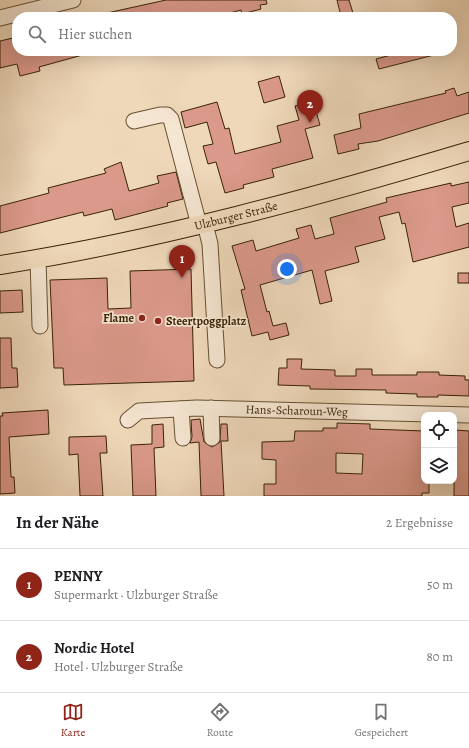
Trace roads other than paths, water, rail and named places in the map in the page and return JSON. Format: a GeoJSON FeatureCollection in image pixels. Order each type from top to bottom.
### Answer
{"type":"FeatureCollection","features":[{"type":"Feature","properties":{"kind":"main road","name":"Ulzburger Straße"},"geometry":{"type":"LineString","coordinates":[[0,266],[202,225],[469,151]]}},
{"type":"Feature","properties":{"kind":"street"},"geometry":{"type":"LineString","coordinates":[[24,12],[73,0]]}},
{"type":"Feature","properties":{"kind":"street"},"geometry":{"type":"LineString","coordinates":[[0,18],[12,15]]}},
{"type":"Feature","properties":{"kind":"street"},"geometry":{"type":"LineString","coordinates":[[134,121],[160,114],[167,115],[171,119],[202,225],[210,244],[217,360]]}},
{"type":"Feature","properties":{"kind":"street"},"geometry":{"type":"LineString","coordinates":[[38,259],[40,326]]}},
{"type":"Feature","properties":{"kind":"street"},"geometry":{"type":"LineString","coordinates":[[211,408],[212,438]]}},
{"type":"Feature","properties":{"kind":"street","name":"Hans-Scharoun-Weg"},"geometry":{"type":"LineString","coordinates":[[128,420],[139,411],[211,408],[469,415]]}},
{"type":"Feature","properties":{"kind":"street"},"geometry":{"type":"LineString","coordinates":[[181,409],[182,438]]}},
{"type":"Feature","properties":{"kind":"place","name":"Nordic Hotel"},"geometry":{"type":"Point","coordinates":[310,123]}},
{"type":"Feature","properties":{"kind":"place","name":"PENNY"},"geometry":{"type":"Point","coordinates":[182,278]}},
{"type":"Feature","properties":{"kind":"place","name":"Flame"},"geometry":{"type":"Point","coordinates":[142,318]}},
{"type":"Feature","properties":{"kind":"place","name":"Steertpoggplatz"},"geometry":{"type":"Point","coordinates":[158,321]}}]}
